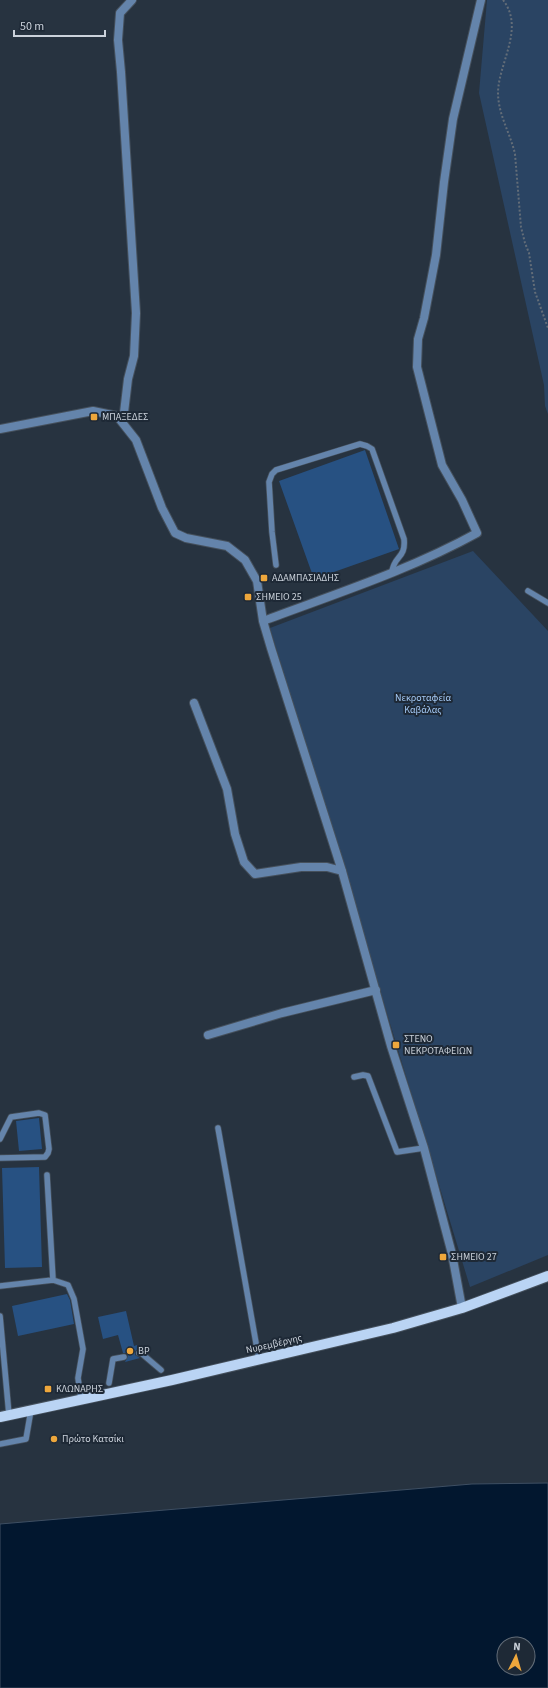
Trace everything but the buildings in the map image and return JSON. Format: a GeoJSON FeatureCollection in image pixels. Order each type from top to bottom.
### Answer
{"type":"FeatureCollection","features":[{"type":"Feature","properties":{"kind":"main road","name":"Νυρεμβέργης"},"geometry":{"type":"LineString","coordinates":[[5,1416],[172,1380],[393,1328],[462,1308],[548,1276]]}},
{"type":"Feature","properties":{"kind":"street"},"geometry":{"type":"LineString","coordinates":[[123,421],[128,379],[134,356],[136,313],[118,40],[120,13],[132,0]]}},
{"type":"Feature","properties":{"kind":"street"},"geometry":{"type":"LineString","coordinates":[[263,621],[392,572],[455,545],[477,533],[462,500],[442,465],[417,367],[418,339],[424,318],[436,255],[453,119],[481,0]]}},
{"type":"Feature","properties":{"kind":"street"},"geometry":{"type":"LineString","coordinates":[[0,429],[93,411],[117,416],[123,421],[136,440],[162,508],[175,533],[186,538],[227,546],[245,560],[257,581],[263,621],[342,871],[391,1046],[424,1148],[452,1254],[462,1308]]}},
{"type":"Feature","properties":{"kind":"street"},"geometry":{"type":"LineString","coordinates":[[194,703],[227,789],[235,834],[244,862],[251,870],[255,874],[301,867],[327,867],[342,871]]}},
{"type":"Feature","properties":{"kind":"street"},"geometry":{"type":"LineString","coordinates":[[208,1035],[282,1013],[376,990]]}},
{"type":"Feature","properties":{"kind":"lane"},"geometry":{"type":"LineString","coordinates":[[276,565],[272,532],[269,482],[272,474],[276,470],[360,444],[372,449],[404,539],[405,548],[403,554],[396,560],[392,572]]}},
{"type":"Feature","properties":{"kind":"lane"},"geometry":{"type":"LineString","coordinates":[[528,591],[548,603]]}},
{"type":"Feature","properties":{"kind":"lane"},"geometry":{"type":"LineString","coordinates":[[354,1077],[363,1075],[368,1076],[397,1152],[424,1148]]}},
{"type":"Feature","properties":{"kind":"lane"},"geometry":{"type":"LineString","coordinates":[[0,1138],[11,1116],[39,1113],[45,1115],[49,1149],[48,1154],[45,1157],[0,1158]]}},
{"type":"Feature","properties":{"kind":"lane"},"geometry":{"type":"LineString","coordinates":[[218,1128],[260,1360]]}},
{"type":"Feature","properties":{"kind":"lane"},"geometry":{"type":"LineString","coordinates":[[47,1175],[53,1280]]}},
{"type":"Feature","properties":{"kind":"lane"},"geometry":{"type":"LineString","coordinates":[[0,1286],[53,1280],[68,1285],[74,1299],[83,1349],[78,1378],[81,1399]]}},
{"type":"Feature","properties":{"kind":"lane"},"geometry":{"type":"LineString","coordinates":[[0,1316],[5,1416]]}},
{"type":"Feature","properties":{"kind":"lane"},"geometry":{"type":"LineString","coordinates":[[139,1353],[141,1353],[161,1370]]}},
{"type":"Feature","properties":{"kind":"lane"},"geometry":{"type":"LineString","coordinates":[[109,1384],[114,1360],[124,1357]]}},
{"type":"Feature","properties":{"kind":"lane"},"geometry":{"type":"LineString","coordinates":[[0,1444],[26,1439],[32,1410]]}},
{"type":"Feature","properties":{"kind":"path"},"geometry":{"type":"LineString","coordinates":[[503,0],[509,12],[512,25],[510,45],[499,83],[499,105],[501,117],[513,143],[521,227],[529,253],[535,292],[548,328]]}},
{"type":"Feature","properties":{"kind":"green space"},"geometry":{"type":"Polygon","coordinates":[[[487,0],[548,0],[548,414],[545,406],[544,385],[479,93],[487,0]]]}},
{"type":"Feature","properties":{"kind":"green space","name":"Νεκροταφεία Καβάλας"},"geometry":{"type":"Polygon","coordinates":[[[473,551],[548,631],[548,1255],[470,1287],[270,628],[473,551]]]}},
{"type":"Feature","properties":{"kind":"shaded area"},"geometry":{"type":"Polygon","coordinates":[[[548,1483],[548,1688],[0,1688],[0,1524],[472,1484],[548,1483]]]}},
{"type":"Feature","properties":{"kind":"place","name":"ΜΠΑΞΕΔΕΣ"},"geometry":{"type":"Point","coordinates":[94,417]}},
{"type":"Feature","properties":{"kind":"place","name":"ΑΔΑΜΠΑΣΙΑΔΗΣ"},"geometry":{"type":"Point","coordinates":[264,578]}},
{"type":"Feature","properties":{"kind":"place","name":"ΣΗΜΕΙΟ 25"},"geometry":{"type":"Point","coordinates":[248,597]}},
{"type":"Feature","properties":{"kind":"place","name":"ΣΤΕΝΟ ΝΕΚΡΟΤΑΦΕΙΩΝ"},"geometry":{"type":"Point","coordinates":[396,1045]}},
{"type":"Feature","properties":{"kind":"place","name":"ΣΗΜΕΙΟ 27"},"geometry":{"type":"Point","coordinates":[443,1257]}},
{"type":"Feature","properties":{"kind":"place","name":"BP"},"geometry":{"type":"Point","coordinates":[130,1351]}},
{"type":"Feature","properties":{"kind":"place","name":"ΚΛΩΝΑΡΗΣ"},"geometry":{"type":"Point","coordinates":[48,1389]}},
{"type":"Feature","properties":{"kind":"place","name":"Πρώτο Κατσίκι"},"geometry":{"type":"Point","coordinates":[54,1439]}}]}
